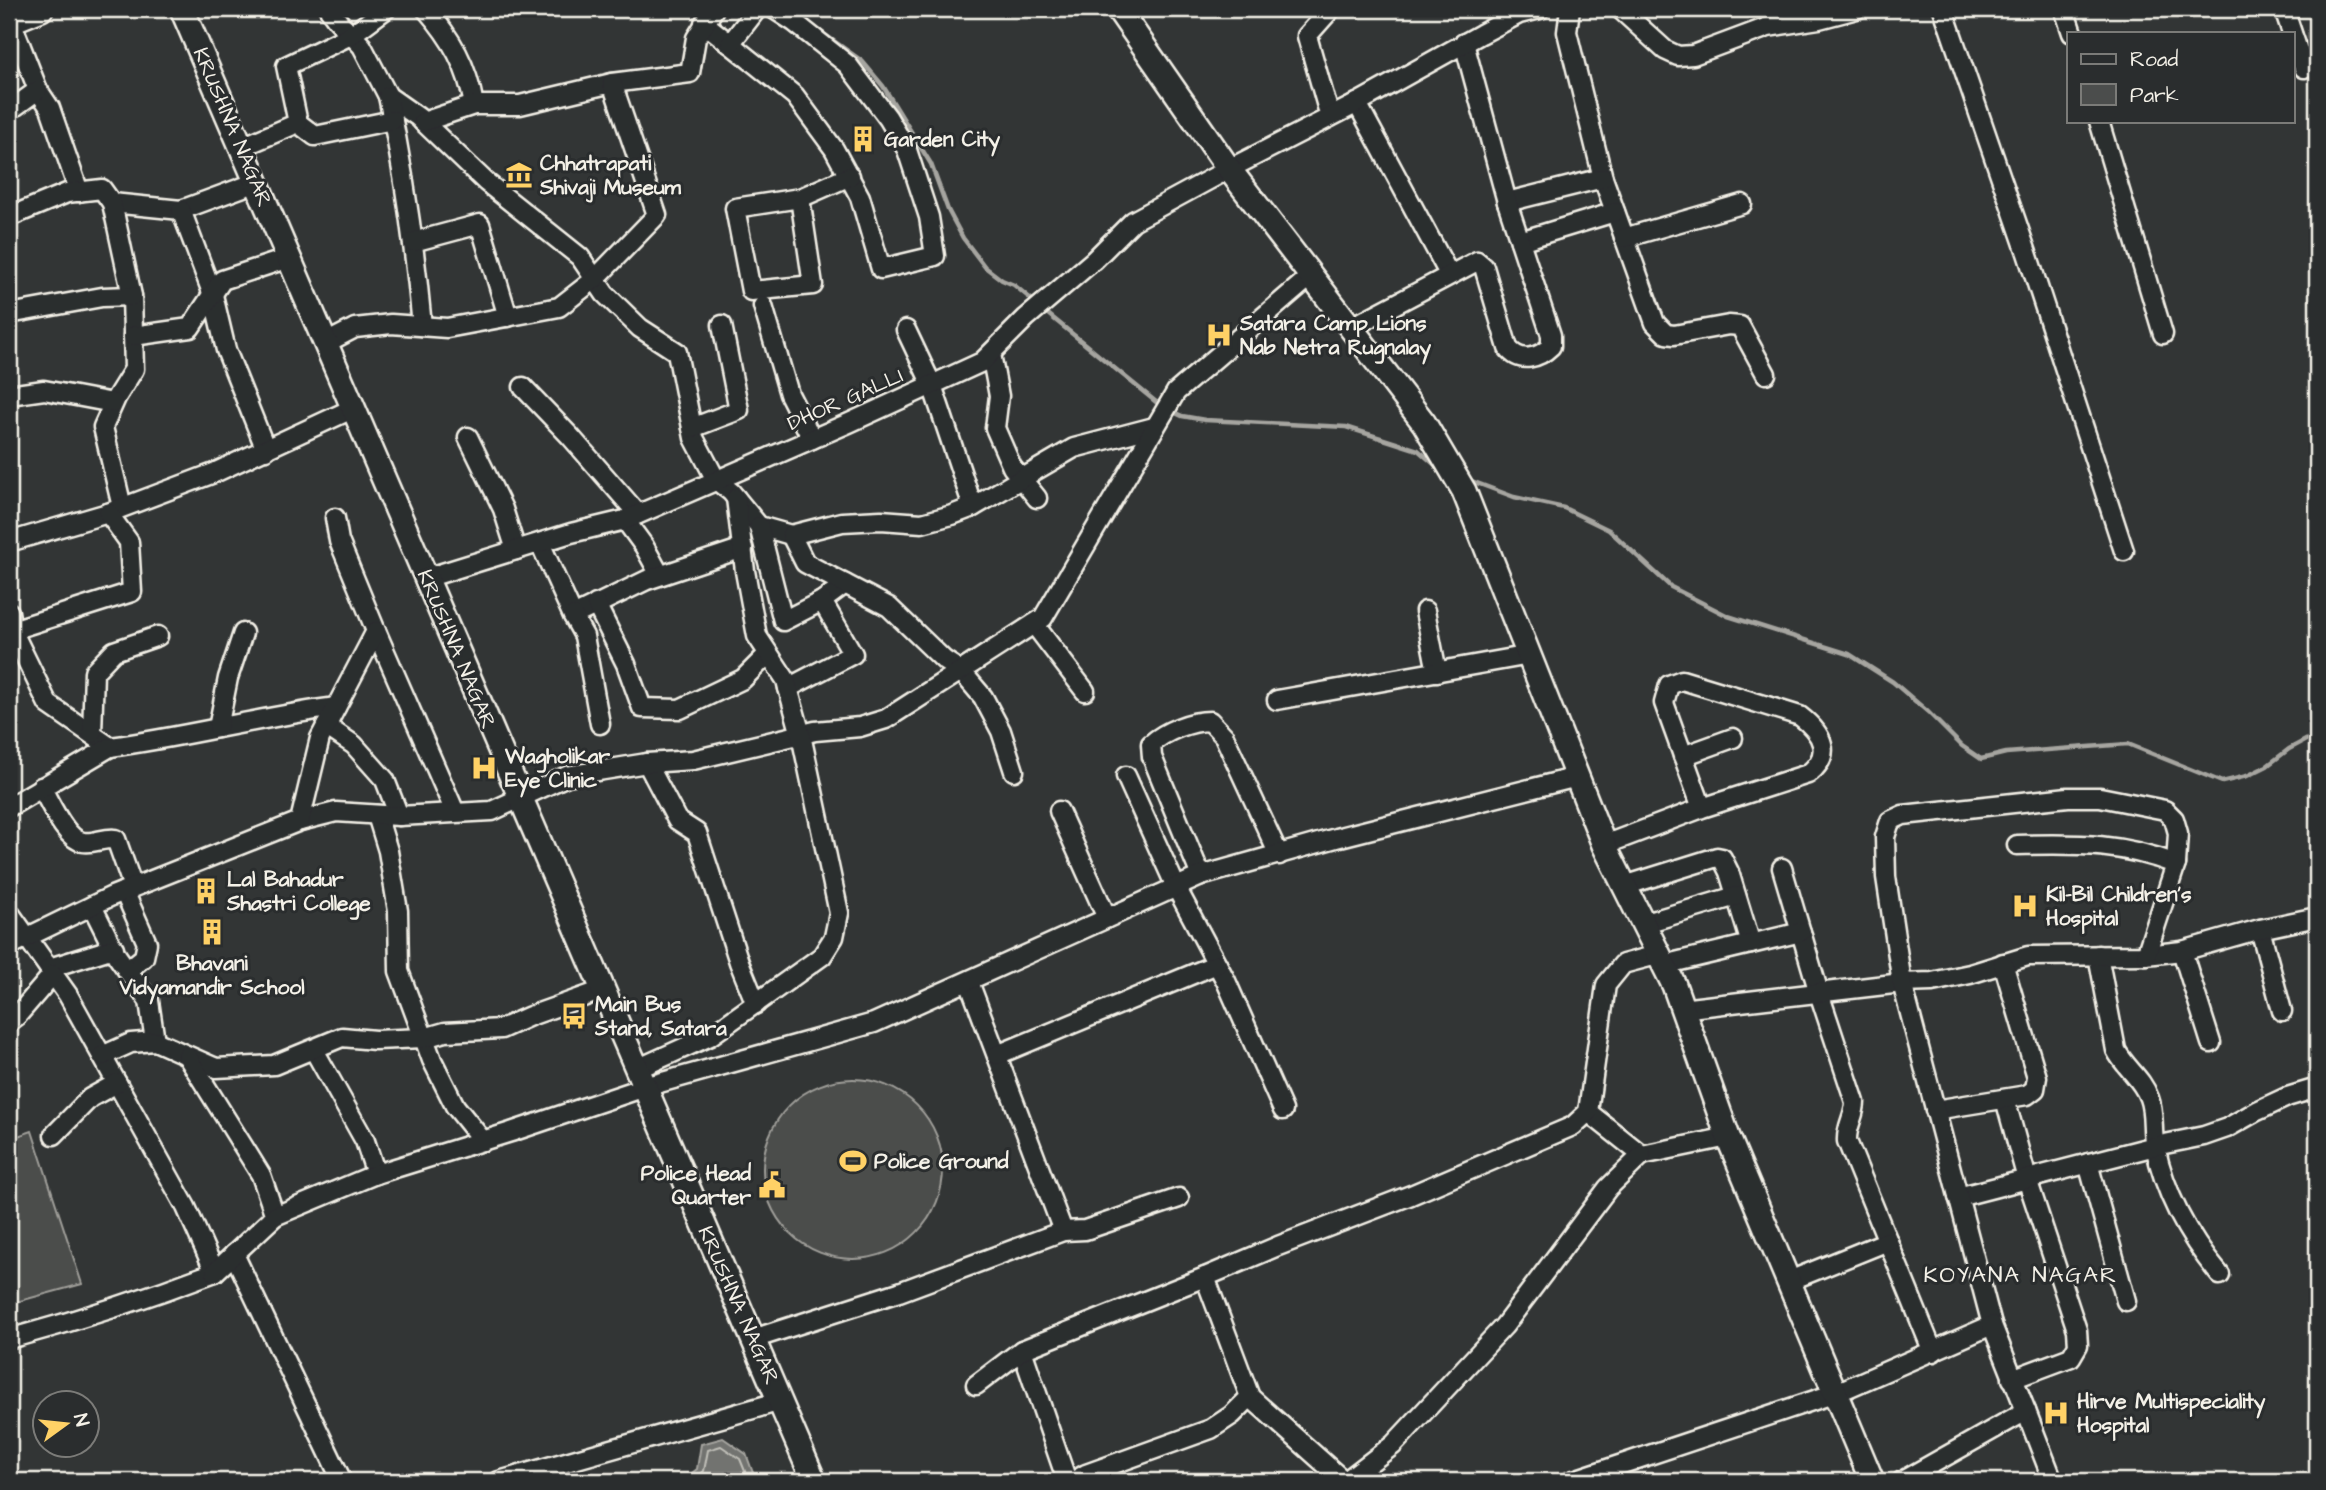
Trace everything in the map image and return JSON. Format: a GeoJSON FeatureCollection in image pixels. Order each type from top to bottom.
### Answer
{"type":"FeatureCollection","features":[{"type":"Feature","properties":{"kind":"main road"},"geometry":{"type":"LineString","coordinates":[[10,22],[41,9]]}},
{"type":"Feature","properties":{"kind":"main road","name":"KRUSHNA NAGAR"},"geometry":{"type":"LineString","coordinates":[[182,9],[814,1481]]}},
{"type":"Feature","properties":{"kind":"main road"},"geometry":{"type":"LineString","coordinates":[[1118,9],[1229,169],[1424,423],[1464,491],[1604,845],[1674,985],[1728,1137],[1872,1481]]}},
{"type":"Feature","properties":{"kind":"street"},"geometry":{"type":"LineString","coordinates":[[329,9],[362,46],[388,96],[413,242],[422,326]]}},
{"type":"Feature","properties":{"kind":"street"},"geometry":{"type":"LineString","coordinates":[[386,9],[351,35],[286,66],[298,123],[315,136],[393,120]]}},
{"type":"Feature","properties":{"kind":"street"},"geometry":{"type":"LineString","coordinates":[[426,9],[450,38],[471,85],[474,105]]}},
{"type":"Feature","properties":{"kind":"street"},"geometry":{"type":"LineString","coordinates":[[730,44],[757,9]]}},
{"type":"Feature","properties":{"kind":"street"},"geometry":{"type":"LineString","coordinates":[[423,122],[474,105],[520,105],[612,83],[690,73],[695,38],[709,16],[730,44],[795,96],[850,176],[872,230],[881,269],[935,256],[929,217],[907,150],[888,118],[848,65],[774,9]]}},
{"type":"Feature","properties":{"kind":"street"},"geometry":{"type":"LineString","coordinates":[[1330,117],[1307,36],[1331,9]]}},
{"type":"Feature","properties":{"kind":"street","name":"DHOR GALLI"},"geometry":{"type":"LineString","coordinates":[[426,578],[632,517],[982,362],[1026,318],[1094,260],[1133,221],[1519,14],[1540,9]]}},
{"type":"Feature","properties":{"kind":"street"},"geometry":{"type":"LineString","coordinates":[[1570,9],[1567,32],[1603,178],[1655,323],[1666,334],[1674,335],[1729,325],[1740,326],[1766,374]]}},
{"type":"Feature","properties":{"kind":"street"},"geometry":{"type":"LineString","coordinates":[[1620,9],[1665,50],[1678,56],[1693,55],[1768,27],[1819,19],[1857,9]]}},
{"type":"Feature","properties":{"kind":"street"},"geometry":{"type":"LineString","coordinates":[[1943,9],[2027,253],[2124,551]]}},
{"type":"Feature","properties":{"kind":"street"},"geometry":{"type":"LineString","coordinates":[[2064,9],[2072,32]]}},
{"type":"Feature","properties":{"kind":"street"},"geometry":{"type":"LineString","coordinates":[[2284,9],[2291,32]]}},
{"type":"Feature","properties":{"kind":"street"},"geometry":{"type":"LineString","coordinates":[[10,22],[38,90],[50,108],[79,192]]}},
{"type":"Feature","properties":{"kind":"street"},"geometry":{"type":"LineString","coordinates":[[2294,40],[2304,68]]}},
{"type":"Feature","properties":{"kind":"street"},"geometry":{"type":"LineString","coordinates":[[1352,327],[1448,274],[1480,261],[1508,348],[1513,354],[1528,358],[1551,346],[1551,335],[1507,202],[1464,43]]}},
{"type":"Feature","properties":{"kind":"street"},"geometry":{"type":"LineString","coordinates":[[326,343],[355,328],[391,324],[447,328],[559,307],[595,279],[657,215],[612,83]]}},
{"type":"Feature","properties":{"kind":"street"},"geometry":{"type":"LineString","coordinates":[[9,111],[38,90]]}},
{"type":"Feature","properties":{"kind":"street"},"geometry":{"type":"LineString","coordinates":[[388,96],[423,122],[486,182],[580,257],[606,294],[640,328],[677,352],[694,438],[716,481],[736,497],[759,526],[783,621],[822,601],[845,584]]}},
{"type":"Feature","properties":{"kind":"street"},"geometry":{"type":"LineString","coordinates":[[1357,103],[1448,274]]}},
{"type":"Feature","properties":{"kind":"street"},"geometry":{"type":"LineString","coordinates":[[2099,122],[2164,334]]}},
{"type":"Feature","properties":{"kind":"street"},"geometry":{"type":"LineString","coordinates":[[242,147],[298,123]]}},
{"type":"Feature","properties":{"kind":"street"},"geometry":{"type":"LineString","coordinates":[[800,198],[813,285],[751,291],[735,208],[800,198],[850,176]]}},
{"type":"Feature","properties":{"kind":"street"},"geometry":{"type":"LineString","coordinates":[[1507,202],[1603,178]]}},
{"type":"Feature","properties":{"kind":"street"},"geometry":{"type":"LineString","coordinates":[[112,203],[181,210],[257,182]]}},
{"type":"Feature","properties":{"kind":"street"},"geometry":{"type":"LineString","coordinates":[[9,216],[67,193],[103,189],[112,203],[132,296],[134,369],[113,403],[103,427],[115,510],[129,542],[132,592],[10,624],[48,704],[110,747]]}},
{"type":"Feature","properties":{"kind":"street"},"geometry":{"type":"LineString","coordinates":[[1624,238],[1742,204]]}},
{"type":"Feature","properties":{"kind":"street"},"geometry":{"type":"LineString","coordinates":[[181,210],[213,295],[226,349],[266,450]]}},
{"type":"Feature","properties":{"kind":"street"},"geometry":{"type":"LineString","coordinates":[[1520,241],[1615,212]]}},
{"type":"Feature","properties":{"kind":"street"},"geometry":{"type":"LineString","coordinates":[[413,242],[480,224],[508,317]]}},
{"type":"Feature","properties":{"kind":"street"},"geometry":{"type":"LineString","coordinates":[[133,336],[190,328],[222,280],[289,258]]}},
{"type":"Feature","properties":{"kind":"street"},"geometry":{"type":"LineString","coordinates":[[9,946],[129,889],[300,821],[336,812],[399,816],[492,811],[567,776],[647,763],[693,760],[815,731],[860,727],[886,719],[1043,618],[1176,392],[1312,275]]}},
{"type":"Feature","properties":{"kind":"street"},"geometry":{"type":"LineString","coordinates":[[9,314],[102,297],[132,296]]}},
{"type":"Feature","properties":{"kind":"street"},"geometry":{"type":"LineString","coordinates":[[763,306],[789,394],[812,439]]}},
{"type":"Feature","properties":{"kind":"street"},"geometry":{"type":"LineString","coordinates":[[692,428],[739,410],[722,325]]}},
{"type":"Feature","properties":{"kind":"street"},"geometry":{"type":"LineString","coordinates":[[906,330],[932,385],[973,507]]}},
{"type":"Feature","properties":{"kind":"street"},"geometry":{"type":"LineString","coordinates":[[991,354],[999,396],[995,428],[1012,467],[1037,498]]}},
{"type":"Feature","properties":{"kind":"street"},"geometry":{"type":"LineString","coordinates":[[523,387],[570,436],[632,517],[660,575]]}},
{"type":"Feature","properties":{"kind":"street"},"geometry":{"type":"LineString","coordinates":[[9,395],[44,390],[113,403]]}},
{"type":"Feature","properties":{"kind":"street"},"geometry":{"type":"LineString","coordinates":[[9,541],[115,510],[214,473],[354,408]]}},
{"type":"Feature","properties":{"kind":"street"},"geometry":{"type":"LineString","coordinates":[[759,526],[791,535],[842,522],[881,520],[922,523],[973,507],[1074,448],[1154,427]]}},
{"type":"Feature","properties":{"kind":"street"},"geometry":{"type":"LineString","coordinates":[[468,437],[503,509],[516,550]]}},
{"type":"Feature","properties":{"kind":"street"},"geometry":{"type":"LineString","coordinates":[[641,1078],[710,1036],[822,956],[834,937],[839,913],[802,735],[786,680],[757,636],[736,497]]}},
{"type":"Feature","properties":{"kind":"street"},"geometry":{"type":"LineString","coordinates":[[335,518],[339,541],[455,812]]}},
{"type":"Feature","properties":{"kind":"street"},"geometry":{"type":"LineString","coordinates":[[791,535],[805,563],[889,607],[936,653],[961,670],[983,697],[1001,731],[1014,772]]}},
{"type":"Feature","properties":{"kind":"street"},"geometry":{"type":"LineString","coordinates":[[540,543],[584,636],[600,724]]}},
{"type":"Feature","properties":{"kind":"street"},"geometry":{"type":"LineString","coordinates":[[573,615],[660,575],[743,548]]}},
{"type":"Feature","properties":{"kind":"street"},"geometry":{"type":"LineString","coordinates":[[788,688],[853,654],[822,601]]}},
{"type":"Feature","properties":{"kind":"street"},"geometry":{"type":"LineString","coordinates":[[596,604],[626,664],[642,708],[680,709],[743,678],[768,654]]}},
{"type":"Feature","properties":{"kind":"street"},"geometry":{"type":"LineString","coordinates":[[1424,611],[1437,671]]}},
{"type":"Feature","properties":{"kind":"street"},"geometry":{"type":"LineString","coordinates":[[1034,624],[1085,691]]}},
{"type":"Feature","properties":{"kind":"street"},"geometry":{"type":"LineString","coordinates":[[300,821],[320,738],[376,631]]}},
{"type":"Feature","properties":{"kind":"street"},"geometry":{"type":"LineString","coordinates":[[218,728],[228,678],[243,633]]}},
{"type":"Feature","properties":{"kind":"street"},"geometry":{"type":"LineString","coordinates":[[92,734],[94,672],[114,651],[158,636]]}},
{"type":"Feature","properties":{"kind":"street"},"geometry":{"type":"LineString","coordinates":[[1277,700],[1530,655]]}},
{"type":"Feature","properties":{"kind":"street"},"geometry":{"type":"LineString","coordinates":[[1604,845],[1702,808],[1808,774],[1821,760],[1823,753],[1816,728],[1800,716],[1682,680],[1669,685],[1664,703],[1702,808]]}},
{"type":"Feature","properties":{"kind":"street"},"geometry":{"type":"LineString","coordinates":[[9,807],[110,747],[336,706]]}},
{"type":"Feature","properties":{"kind":"street"},"geometry":{"type":"LineString","coordinates":[[1201,876],[1152,757],[1151,744],[1157,738],[1197,721],[1210,721],[1224,736],[1279,855]]}},
{"type":"Feature","properties":{"kind":"street"},"geometry":{"type":"LineString","coordinates":[[326,726],[354,745],[385,780],[399,816]]}},
{"type":"Feature","properties":{"kind":"street"},"geometry":{"type":"LineString","coordinates":[[1683,755],[1732,738]]}},
{"type":"Feature","properties":{"kind":"street"},"geometry":{"type":"LineString","coordinates":[[647,763],[677,820],[697,833],[739,962],[756,1004]]}},
{"type":"Feature","properties":{"kind":"street"},"geometry":{"type":"LineString","coordinates":[[1126,776],[1176,887],[1217,964],[1283,1110]]}},
{"type":"Feature","properties":{"kind":"street"},"geometry":{"type":"LineString","coordinates":[[9,1339],[74,1322],[215,1272],[275,1216],[376,1174],[483,1141],[641,1078],[874,1023],[1201,876],[1336,838],[1577,777]]}},
{"type":"Feature","properties":{"kind":"street"},"geometry":{"type":"LineString","coordinates":[[41,787],[70,836],[87,843],[116,839],[147,943],[144,957],[128,971]]}},
{"type":"Feature","properties":{"kind":"street"},"geometry":{"type":"LineString","coordinates":[[2053,1481],[1992,1325],[1902,983],[1886,877],[1885,837],[1890,821],[1903,815],[2067,797],[2100,797],[2165,810],[2174,819],[2178,833],[2176,864],[2146,955]]}},
{"type":"Feature","properties":{"kind":"street"},"geometry":{"type":"LineString","coordinates":[[1059,811],[1107,918]]}},
{"type":"Feature","properties":{"kind":"street"},"geometry":{"type":"LineString","coordinates":[[377,815],[388,851],[398,911],[399,971],[432,1060],[455,1106],[483,1141]]}},
{"type":"Feature","properties":{"kind":"street"},"geometry":{"type":"LineString","coordinates":[[2017,845],[2084,844],[2120,847],[2148,853],[2176,864]]}},
{"type":"Feature","properties":{"kind":"street"},"geometry":{"type":"LineString","coordinates":[[1624,886],[1717,857],[1722,858],[1751,944]]}},
{"type":"Feature","properties":{"kind":"street"},"geometry":{"type":"LineString","coordinates":[[1782,868],[1855,1102],[1855,1111],[1846,1130],[1847,1141],[1934,1352]]}},
{"type":"Feature","properties":{"kind":"street"},"geometry":{"type":"LineString","coordinates":[[1642,923],[1736,896]]}},
{"type":"Feature","properties":{"kind":"street"},"geometry":{"type":"LineString","coordinates":[[92,906],[114,948],[149,1001],[155,1041]]}},
{"type":"Feature","properties":{"kind":"street"},"geometry":{"type":"LineString","coordinates":[[9,912],[68,995],[186,1207],[215,1272]]}},
{"type":"Feature","properties":{"kind":"street"},"geometry":{"type":"LineString","coordinates":[[1681,1009],[1902,983],[1932,982],[1970,974],[2028,956],[2146,955],[2182,951],[2260,929],[2317,917]]}},
{"type":"Feature","properties":{"kind":"street"},"geometry":{"type":"LineString","coordinates":[[2260,929],[2282,1012]]}},
{"type":"Feature","properties":{"kind":"street"},"geometry":{"type":"LineString","coordinates":[[976,1385],[1022,1350],[1411,1195],[1573,1126],[1588,1112],[1606,985],[1623,964],[1751,944],[1801,932]]}},
{"type":"Feature","properties":{"kind":"street"},"geometry":{"type":"LineString","coordinates":[[9,1022],[17,1016],[51,971],[114,948]]}},
{"type":"Feature","properties":{"kind":"street"},"geometry":{"type":"LineString","coordinates":[[2182,951],[2211,1043]]}},
{"type":"Feature","properties":{"kind":"street"},"geometry":{"type":"LineString","coordinates":[[2098,955],[2116,1050],[2122,1062],[2141,1080],[2149,1097],[2155,1146],[2184,1226],[2220,1275]]}},
{"type":"Feature","properties":{"kind":"street"},"geometry":{"type":"LineString","coordinates":[[1935,1110],[2027,1095],[2035,1089],[2037,1077],[2003,963]]}},
{"type":"Feature","properties":{"kind":"street"},"geometry":{"type":"LineString","coordinates":[[997,1055],[1217,964]]}},
{"type":"Feature","properties":{"kind":"street"},"geometry":{"type":"LineString","coordinates":[[969,982],[1063,1231]]}},
{"type":"Feature","properties":{"kind":"street"},"geometry":{"type":"LineString","coordinates":[[102,1056],[131,1043],[155,1041],[216,1068],[274,1065],[342,1037],[375,1040],[424,1038],[445,1032],[501,1029],[603,990]]}},
{"type":"Feature","properties":{"kind":"street"},"geometry":{"type":"LineString","coordinates":[[314,1050],[365,1141],[376,1174]]}},
{"type":"Feature","properties":{"kind":"street"},"geometry":{"type":"LineString","coordinates":[[187,1056],[261,1175],[275,1216]]}},
{"type":"Feature","properties":{"kind":"street"},"geometry":{"type":"LineString","coordinates":[[54,1135],[90,1098],[117,1083]]}},
{"type":"Feature","properties":{"kind":"street"},"geometry":{"type":"LineString","coordinates":[[1958,1197],[2204,1136],[2227,1128],[2287,1097],[2317,1088]]}},
{"type":"Feature","properties":{"kind":"street"},"geometry":{"type":"LineString","coordinates":[[2005,1099],[2027,1179],[2077,1330],[2078,1345],[2071,1357],[2012,1379]]}},
{"type":"Feature","properties":{"kind":"street"},"geometry":{"type":"LineString","coordinates":[[1588,1112],[1642,1155]]}},
{"type":"Feature","properties":{"kind":"street"},"geometry":{"type":"LineString","coordinates":[[1205,1277],[1251,1397],[1345,1481],[1393,1445],[1504,1326],[1608,1188],[1642,1155],[1728,1137]]}},
{"type":"Feature","properties":{"kind":"street"},"geometry":{"type":"LineString","coordinates":[[2088,1163],[2126,1301]]}},
{"type":"Feature","properties":{"kind":"street"},"geometry":{"type":"LineString","coordinates":[[753,1339],[899,1292],[1063,1231],[1086,1230],[1179,1198]]}},
{"type":"Feature","properties":{"kind":"street"},"geometry":{"type":"LineString","coordinates":[[1789,1281],[1888,1241]]}},
{"type":"Feature","properties":{"kind":"street"},"geometry":{"type":"LineString","coordinates":[[234,1254],[342,1481]]}},
{"type":"Feature","properties":{"kind":"street"},"geometry":{"type":"LineString","coordinates":[[1572,1481],[1836,1393],[1992,1325]]}},
{"type":"Feature","properties":{"kind":"street"},"geometry":{"type":"LineString","coordinates":[[1022,1350],[1067,1481]]}},
{"type":"Feature","properties":{"kind":"street"},"geometry":{"type":"LineString","coordinates":[[1073,1481],[1211,1429],[1232,1415],[1251,1397]]}},
{"type":"Feature","properties":{"kind":"street"},"geometry":{"type":"LineString","coordinates":[[499,1481],[781,1401]]}},
{"type":"Feature","properties":{"kind":"street"},"geometry":{"type":"LineString","coordinates":[[1902,1481],[2026,1411]]}},
{"type":"Feature","properties":{"kind":"green space","name":"Police Ground"},"geometry":{"type":"Polygon","coordinates":[[[853,1079],[888,1085],[917,1105],[937,1134],[943,1169],[937,1204],[917,1233],[888,1253],[853,1259],[818,1253],[789,1233],[769,1204],[763,1169],[769,1134],[789,1105],[818,1085],[853,1079]]]}},
{"type":"Feature","properties":{"kind":"green space"},"geometry":{"type":"Polygon","coordinates":[[[32,1131],[82,1284],[9,1304],[9,1139],[32,1131]]]}},
{"type":"Feature","properties":{"kind":"water"},"geometry":{"type":"Polygon","coordinates":[[[723,1438],[746,1454],[756,1481],[682,1481],[697,1469],[701,1444],[723,1438]]]}},
{"type":"Feature","properties":{"kind":"waterway"},"geometry":{"type":"LineString","coordinates":[[807,22],[862,61],[883,86],[931,164],[948,210],[963,238],[985,267],[1014,285],[1037,304]]}},
{"type":"Feature","properties":{"kind":"waterway"},"geometry":{"type":"LineString","coordinates":[[1043,310],[1161,406]]}},
{"type":"Feature","properties":{"kind":"waterway"},"geometry":{"type":"LineString","coordinates":[[1169,410],[1182,416],[1205,420],[1346,427],[1418,450],[1441,470]]}},
{"type":"Feature","properties":{"kind":"waterway"},"geometry":{"type":"LineString","coordinates":[[1469,480],[1514,497],[1564,508],[1609,530],[1671,587],[1728,616],[1849,654],[1893,682],[1962,746],[1981,759],[2006,753],[2128,744],[2222,782],[2247,776],[2267,766],[2289,749],[2317,734]]}},
{"type":"Feature","properties":{"kind":"place","name":"Garden City"},"geometry":{"type":"Point","coordinates":[863,139]}},
{"type":"Feature","properties":{"kind":"place","name":"Chhatrapati Shivaji Museum"},"geometry":{"type":"Point","coordinates":[519,175]}},
{"type":"Feature","properties":{"kind":"place","name":"Satara Camp Lions Nab Netra Rugnalay"},"geometry":{"type":"Point","coordinates":[1219,335]}},
{"type":"Feature","properties":{"kind":"place","name":"Wagholikar Eye Clinic"},"geometry":{"type":"Point","coordinates":[484,768]}},
{"type":"Feature","properties":{"kind":"place","name":"Lal Bahadur Shastri College"},"geometry":{"type":"Point","coordinates":[206,891]}},
{"type":"Feature","properties":{"kind":"place","name":"Kil-Bil Children's Hospital"},"geometry":{"type":"Point","coordinates":[2025,906]}},
{"type":"Feature","properties":{"kind":"place","name":"Bhavani Vidyamandir School"},"geometry":{"type":"Point","coordinates":[212,932]}},
{"type":"Feature","properties":{"kind":"place","name":"Main Bus Stand, Satara"},"geometry":{"type":"Point","coordinates":[574,1016]}},
{"type":"Feature","properties":{"kind":"place","name":"Police Ground"},"geometry":{"type":"Point","coordinates":[853,1161]}},
{"type":"Feature","properties":{"kind":"place","name":"Police Head Quarter"},"geometry":{"type":"Point","coordinates":[772,1185]}},
{"type":"Feature","properties":{"kind":"place","name":"Hirve Multispeciality Hospital"},"geometry":{"type":"Point","coordinates":[2056,1413]}},
{"type":"Feature","properties":{"kind":"district","name":"KOYANA NAGAR"},"geometry":{"type":"Point","coordinates":[2021,1274]}}]}
